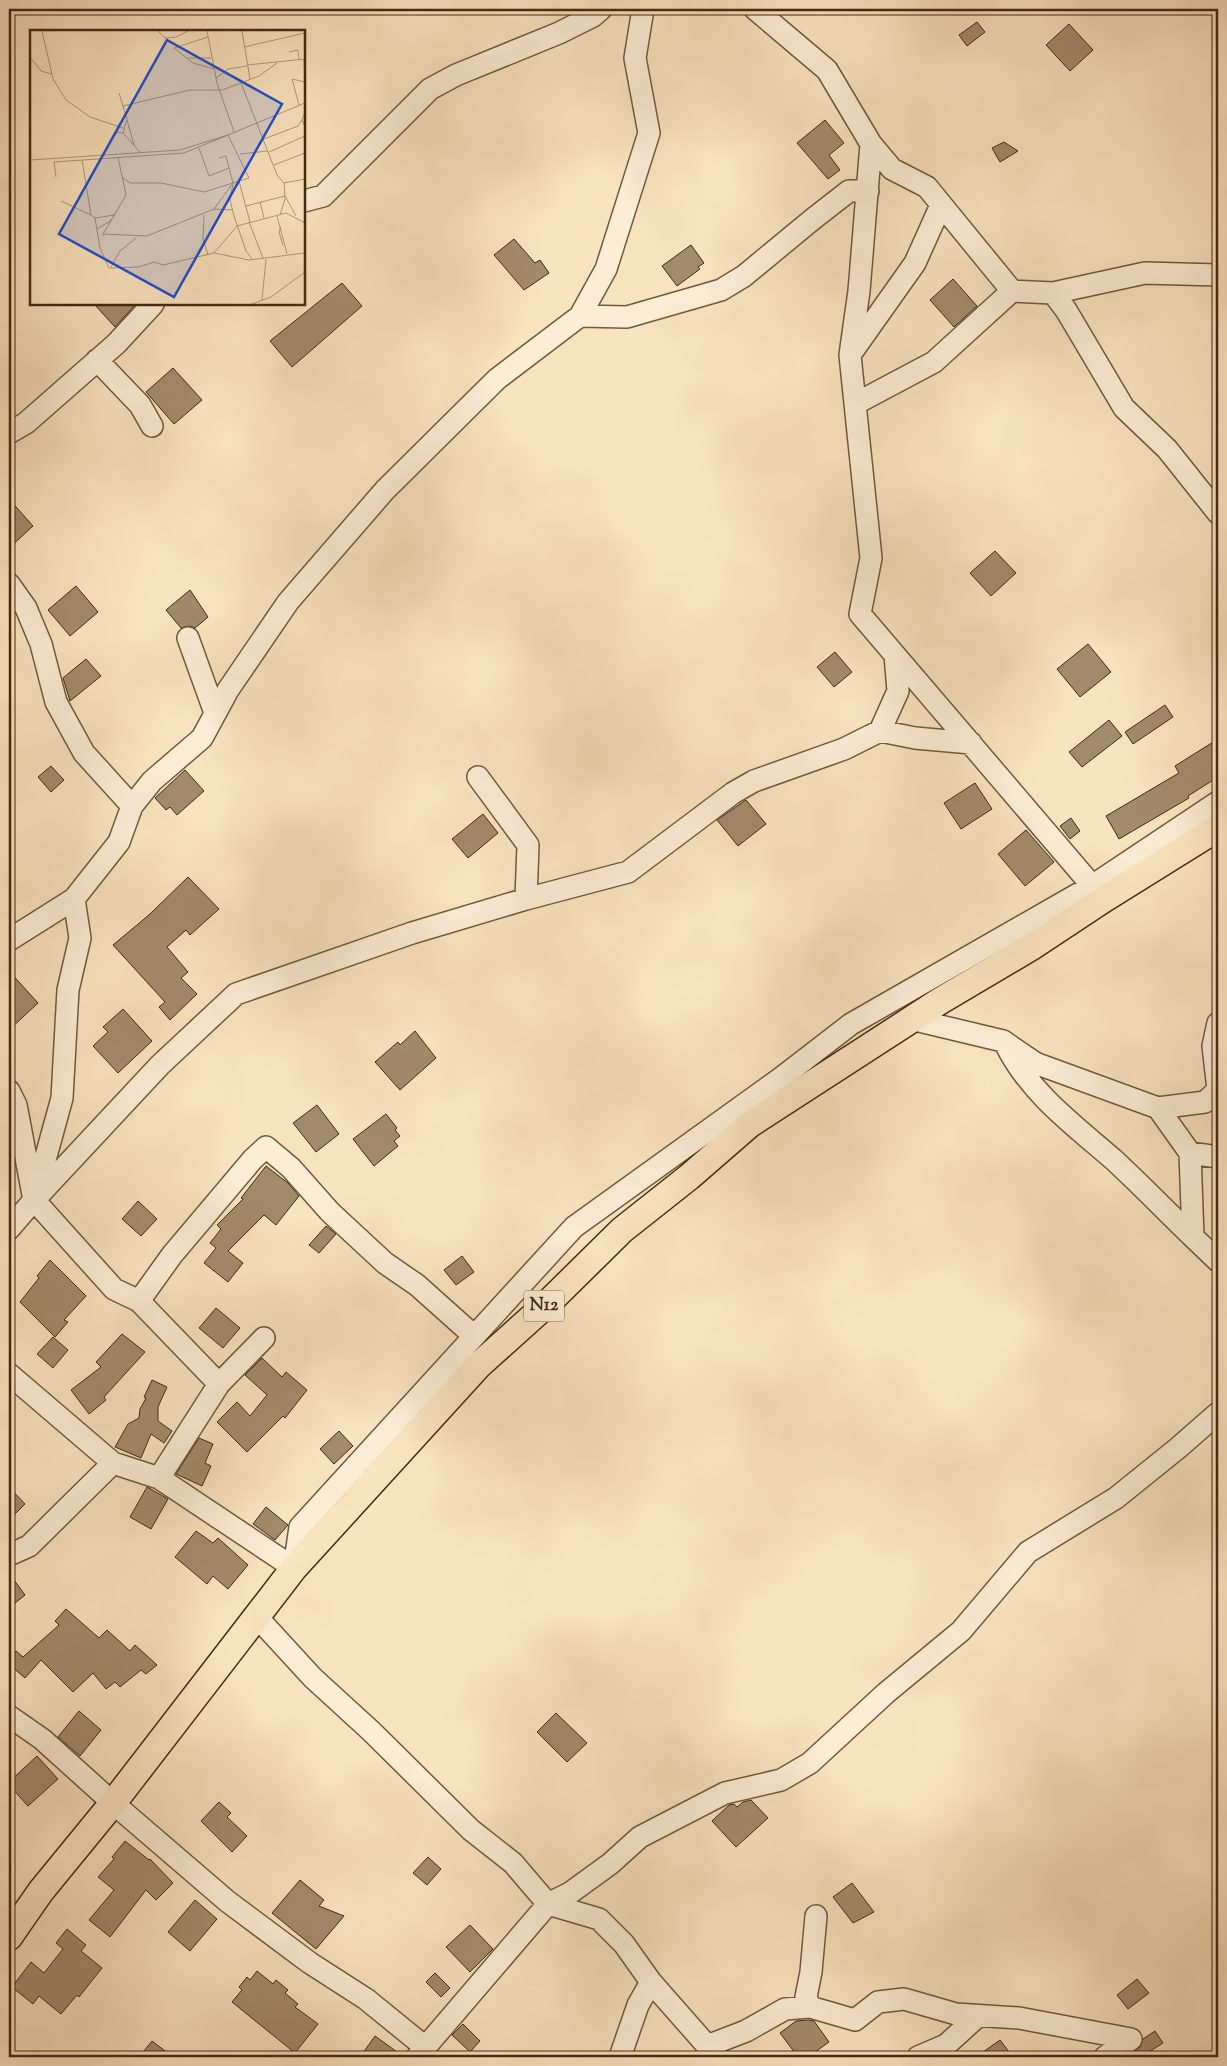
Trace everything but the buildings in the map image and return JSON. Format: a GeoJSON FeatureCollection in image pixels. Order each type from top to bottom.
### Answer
{"type":"FeatureCollection","features":[{"type":"Feature","properties":{"kind":"main road","name":"N12"},"geometry":{"type":"LineString","coordinates":[[9,1937],[41,1891],[113,1803],[161,1738],[258,1617],[294,1568],[479,1365],[548,1303],[622,1230],[689,1177],[750,1124],[911,1019],[1033,946],[1098,892],[1218,828]]}},
{"type":"Feature","properties":{"kind":"street"},"geometry":{"type":"LineString","coordinates":[[305,201],[323,196],[430,89],[456,75],[559,33],[593,16],[601,9]]}},
{"type":"Feature","properties":{"kind":"street"},"geometry":{"type":"LineString","coordinates":[[9,940],[74,899],[120,842],[132,806],[152,780],[202,738],[228,690],[288,602],[385,490],[497,379],[580,316],[606,269],[649,133],[635,58],[643,9]]}},
{"type":"Feature","properties":{"kind":"street"},"geometry":{"type":"LineString","coordinates":[[755,9],[827,70],[871,144],[892,169],[926,187],[1012,292]]}},
{"type":"Feature","properties":{"kind":"street"},"geometry":{"type":"LineString","coordinates":[[871,144],[859,291],[850,355],[871,558],[860,614],[1098,892]]}},
{"type":"Feature","properties":{"kind":"street"},"geometry":{"type":"LineString","coordinates":[[580,316],[627,317],[721,290],[744,276],[812,219],[849,191],[868,191]]}},
{"type":"Feature","properties":{"kind":"street"},"geometry":{"type":"LineString","coordinates":[[850,355],[915,263],[941,205]]}},
{"type":"Feature","properties":{"kind":"street"},"geometry":{"type":"LineString","coordinates":[[855,404],[934,362],[1012,292],[1053,293],[1145,273],[1218,276]]}},
{"type":"Feature","properties":{"kind":"street"},"geometry":{"type":"LineString","coordinates":[[1053,293],[1066,310],[1124,408],[1167,449],[1218,513]]}},
{"type":"Feature","properties":{"kind":"street"},"geometry":{"type":"LineString","coordinates":[[9,434],[26,423],[116,344],[152,305]]}},
{"type":"Feature","properties":{"kind":"street"},"geometry":{"type":"LineString","coordinates":[[97,360],[140,405],[152,426]]}},
{"type":"Feature","properties":{"kind":"street"},"geometry":{"type":"LineString","coordinates":[[9,584],[26,608],[41,644],[56,702],[84,753],[132,806]]}},
{"type":"Feature","properties":{"kind":"street"},"geometry":{"type":"LineString","coordinates":[[188,638],[216,713]]}},
{"type":"Feature","properties":{"kind":"street"},"geometry":{"type":"LineString","coordinates":[[880,731],[898,691],[895,655]]}},
{"type":"Feature","properties":{"kind":"street"},"geometry":{"type":"LineString","coordinates":[[9,1229],[160,1065],[236,994],[412,933],[526,899],[628,872],[733,793],[754,781],[844,749],[880,731],[915,738],[971,743]]}},
{"type":"Feature","properties":{"kind":"street"},"geometry":{"type":"LineString","coordinates":[[478,777],[528,845],[526,899]]}},
{"type":"Feature","properties":{"kind":"street"},"geometry":{"type":"LineString","coordinates":[[9,1374],[113,1463],[159,1478],[294,1568],[300,1527],[574,1227],[781,1078],[851,1024],[1098,892],[1218,802]]}},
{"type":"Feature","properties":{"kind":"street"},"geometry":{"type":"LineString","coordinates":[[34,1200],[62,1098],[68,990],[80,938],[74,899]]}},
{"type":"Feature","properties":{"kind":"street"},"geometry":{"type":"LineString","coordinates":[[911,1019],[1003,1040],[1035,1063],[1158,1108],[1205,1102],[1218,1090],[1213,1046],[1218,1023]]}},
{"type":"Feature","properties":{"kind":"street"},"geometry":{"type":"LineString","coordinates":[[1003,1040],[1015,1063],[1040,1094],[1120,1166],[1218,1261]]}},
{"type":"Feature","properties":{"kind":"street"},"geometry":{"type":"LineString","coordinates":[[9,1091],[16,1105],[34,1200],[114,1289],[139,1301],[219,1384]]}},
{"type":"Feature","properties":{"kind":"street"},"geometry":{"type":"LineString","coordinates":[[1158,1108],[1190,1153],[1193,1237]]}},
{"type":"Feature","properties":{"kind":"street"},"geometry":{"type":"LineString","coordinates":[[9,1149],[20,1124]]}},
{"type":"Feature","properties":{"kind":"street"},"geometry":{"type":"LineString","coordinates":[[139,1301],[172,1255],[253,1158],[266,1147],[291,1168],[330,1212],[385,1263],[417,1285],[474,1336]]}},
{"type":"Feature","properties":{"kind":"street"},"geometry":{"type":"LineString","coordinates":[[1190,1153],[1218,1157]]}},
{"type":"Feature","properties":{"kind":"street"},"geometry":{"type":"LineString","coordinates":[[159,1478],[219,1384],[264,1338]]}},
{"type":"Feature","properties":{"kind":"street"},"geometry":{"type":"LineString","coordinates":[[9,1716],[42,1739],[227,1902],[310,1963],[366,1999],[421,2052],[548,1904],[570,1893],[602,1870],[640,1836],[726,1793],[781,1780],[810,1763],[886,1693],[961,1631],[1028,1552],[1116,1498],[1218,1413]]}},
{"type":"Feature","properties":{"kind":"street"},"geometry":{"type":"LineString","coordinates":[[9,1555],[29,1546],[113,1463]]}},
{"type":"Feature","properties":{"kind":"street"},"geometry":{"type":"LineString","coordinates":[[258,1617],[313,1678],[371,1731],[471,1830],[513,1863],[548,1904],[599,1919],[624,1944],[651,1982],[712,2052],[785,2009],[810,2007],[855,2020],[878,2002],[904,1999],[956,2014],[1020,2018],[1131,2039],[1105,2057]]}},
{"type":"Feature","properties":{"kind":"street"},"geometry":{"type":"LineString","coordinates":[[810,2007],[806,1997],[811,1972],[816,1916]]}},
{"type":"Feature","properties":{"kind":"street"},"geometry":{"type":"LineString","coordinates":[[620,2057],[638,2005],[651,1982]]}},
{"type":"Feature","properties":{"kind":"street"},"geometry":{"type":"LineString","coordinates":[[918,2057],[946,2045],[978,2016]]}}]}
